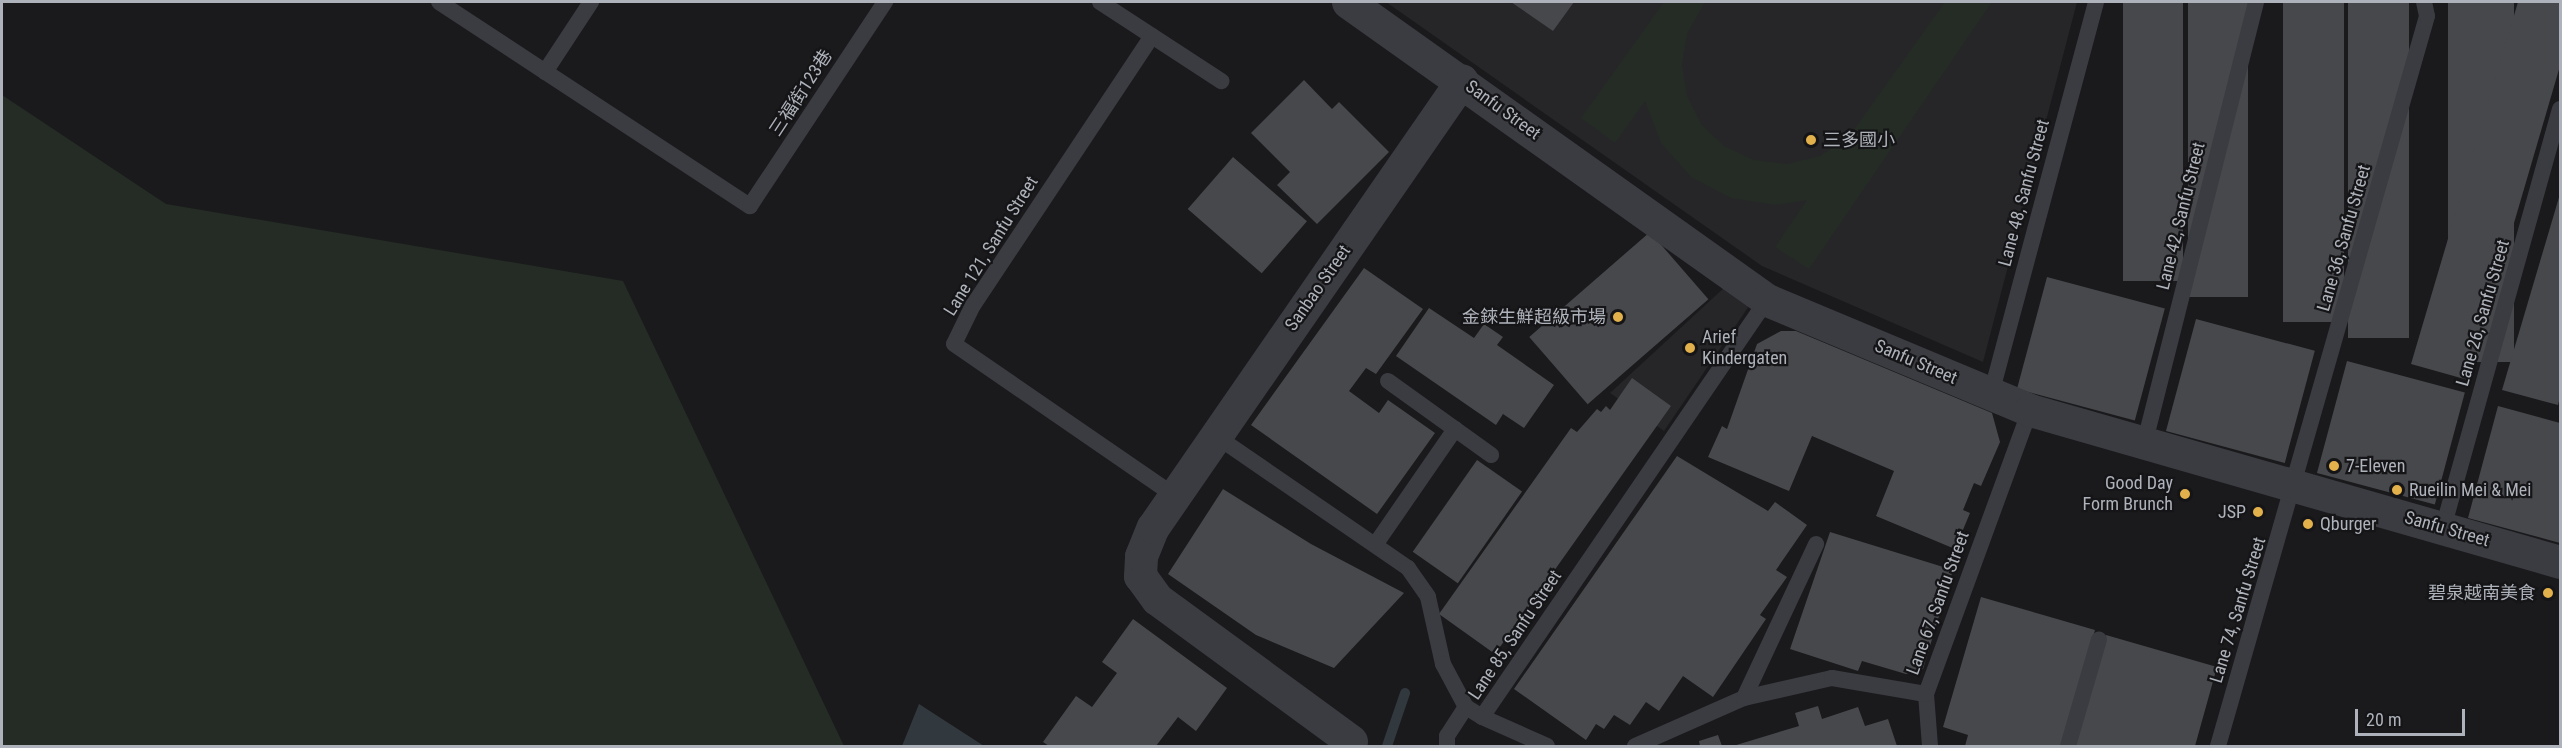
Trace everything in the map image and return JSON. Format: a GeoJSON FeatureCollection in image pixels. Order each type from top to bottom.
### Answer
{"type":"FeatureCollection","features":[{"type":"Feature","properties":{"kind":"street","name":"Sanfu Street"},"geometry":{"type":"LineString","coordinates":[[1348,2],[1462,80],[1767,300],[2030,410],[2145,441],[2560,562]]}},
{"type":"Feature","properties":{"kind":"street","name":"Sanbao Street"},"geometry":{"type":"LineString","coordinates":[[1351,741],[1157,599],[1140,576],[1141,556],[1153,527],[1462,80]]}},
{"type":"Feature","properties":{"kind":"lane"},"geometry":{"type":"LineString","coordinates":[[439,2],[545,72],[591,2]]}},
{"type":"Feature","properties":{"kind":"lane","name":"三福街123巷"},"geometry":{"type":"LineString","coordinates":[[545,72],[750,206],[885,2]]}},
{"type":"Feature","properties":{"kind":"lane"},"geometry":{"type":"LineString","coordinates":[[1100,2],[1221,81]]}},
{"type":"Feature","properties":{"kind":"lane","name":"Lane 48, Sanfu Street"},"geometry":{"type":"LineString","coordinates":[[1990,394],[2096,2]]}},
{"type":"Feature","properties":{"kind":"lane","name":"Lane 42, Sanfu Street"},"geometry":{"type":"LineString","coordinates":[[2145,441],[2256,2]]}},
{"type":"Feature","properties":{"kind":"lane","name":"Lane 36, Sanfu Street"},"geometry":{"type":"LineString","coordinates":[[2296,485],[2427,16],[2424,2]]}},
{"type":"Feature","properties":{"kind":"lane","name":"Lane 121, Sanfu Street"},"geometry":{"type":"LineString","coordinates":[[1152,36],[973,305],[954,344],[1174,496]]}},
{"type":"Feature","properties":{"kind":"lane","name":"Lane 26, Sanfu Street"},"geometry":{"type":"LineString","coordinates":[[2443,528],[2560,109]]}},
{"type":"Feature","properties":{"kind":"lane","name":"Lane 85, Sanfu Street"},"geometry":{"type":"LineString","coordinates":[[1216,436],[1408,568],[1428,597],[1443,664],[1466,706],[1482,717],[1767,300]]}},
{"type":"Feature","properties":{"kind":"lane"},"geometry":{"type":"LineString","coordinates":[[1388,381],[1491,455]]}},
{"type":"Feature","properties":{"kind":"lane","name":"Lane 67, Sanfu Street"},"geometry":{"type":"LineString","coordinates":[[1635,747],[1744,698],[1832,678],[1926,694],[2030,410]]}},
{"type":"Feature","properties":{"kind":"lane"},"geometry":{"type":"LineString","coordinates":[[1375,544],[1455,429]]}},
{"type":"Feature","properties":{"kind":"lane","name":"Lane 74, Sanfu Street"},"geometry":{"type":"LineString","coordinates":[[2218,747],[2296,485]]}},
{"type":"Feature","properties":{"kind":"lane"},"geometry":{"type":"LineString","coordinates":[[1744,698],[1816,544]]}},
{"type":"Feature","properties":{"kind":"lane"},"geometry":{"type":"LineString","coordinates":[[2068,747],[2099,639]]}},
{"type":"Feature","properties":{"kind":"lane"},"geometry":{"type":"LineString","coordinates":[[1926,694],[1930,747]]}},
{"type":"Feature","properties":{"kind":"lane"},"geometry":{"type":"LineString","coordinates":[[1447,747],[1447,736],[1466,706]]}},
{"type":"Feature","properties":{"kind":"lane"},"geometry":{"type":"LineString","coordinates":[[1482,717],[1547,747]]}},
{"type":"Feature","properties":{"kind":"shaded area","name":"三多國小"},"geometry":{"type":"Polygon","coordinates":[[[1386,2],[2077,2],[1983,362],[1762,266],[1386,2]]]}},
{"type":"Feature","properties":{"kind":"shaded area"},"geometry":{"type":"Polygon","coordinates":[[[1664,2],[1705,2],[1687,34],[1682,65],[1687,96],[1701,124],[1724,146],[1754,160],[1787,164],[1820,156],[1848,138],[1945,2],[1992,2],[1809,269],[1775,247],[1807,200],[1776,205],[1731,198],[1691,177],[1661,143],[1645,101],[1615,143],[1581,118],[1664,2]]]}},
{"type":"Feature","properties":{"kind":"shaded area"},"geometry":{"type":"Polygon","coordinates":[[[2,95],[166,204],[623,281],[844,746],[2,746],[2,95]]]}},
{"type":"Feature","properties":{"kind":"shaded area","name":"Arief Kindergaten"},"geometry":{"type":"Polygon","coordinates":[[[1726,286],[1751,303],[1664,431],[1610,393],[1726,286]]]}},
{"type":"Feature","properties":{"kind":"shaded area"},"geometry":{"type":"Polygon","coordinates":[[[919,704],[984,746],[902,746],[919,704]]]}},
{"type":"Feature","properties":{"kind":"building"},"geometry":{"type":"Polygon","coordinates":[[[1511,2],[1574,2],[1553,31],[1511,2]]]}},
{"type":"Feature","properties":{"kind":"building"},"geometry":{"type":"Polygon","coordinates":[[[2123,2],[2183,2],[2183,281],[2123,281],[2123,2]]]}},
{"type":"Feature","properties":{"kind":"building"},"geometry":{"type":"Polygon","coordinates":[[[2188,2],[2248,2],[2248,297],[2188,297],[2188,2]]]}},
{"type":"Feature","properties":{"kind":"building"},"geometry":{"type":"Polygon","coordinates":[[[2283,2],[2344,2],[2344,322],[2283,322],[2283,2]]]}},
{"type":"Feature","properties":{"kind":"building"},"geometry":{"type":"Polygon","coordinates":[[[2348,2],[2409,2],[2409,338],[2348,338],[2348,2]]]}},
{"type":"Feature","properties":{"kind":"building"},"geometry":{"type":"Polygon","coordinates":[[[2448,2],[2514,2],[2514,362],[2448,362],[2448,2]]]}},
{"type":"Feature","properties":{"kind":"building"},"geometry":{"type":"Polygon","coordinates":[[[2518,2],[2560,2],[2560,66],[2468,380],[2411,364],[2518,2]]]}},
{"type":"Feature","properties":{"kind":"building"},"geometry":{"type":"Polygon","coordinates":[[[1304,80],[1332,109],[1339,102],[1389,152],[1317,224],[1277,185],[1290,172],[1251,133],[1304,80]]]}},
{"type":"Feature","properties":{"kind":"building"},"geometry":{"type":"Polygon","coordinates":[[[1233,157],[1307,221],[1262,273],[1188,209],[1233,157]]]}},
{"type":"Feature","properties":{"kind":"building"},"geometry":{"type":"Polygon","coordinates":[[[2560,194],[2560,397],[2558,405],[2502,390],[2560,194]]]}},
{"type":"Feature","properties":{"kind":"building","name":"金錸生鮮超級市場"},"geometry":{"type":"Polygon","coordinates":[[[1650,232],[1708,299],[1588,404],[1529,337],[1650,232]]]}},
{"type":"Feature","properties":{"kind":"building"},"geometry":{"type":"Polygon","coordinates":[[[1364,268],[1423,309],[1376,374],[1366,368],[1349,391],[1379,413],[1388,400],[1435,433],[1377,514],[1251,425],[1364,268]]]}},
{"type":"Feature","properties":{"kind":"building"},"geometry":{"type":"Polygon","coordinates":[[[2047,277],[2165,309],[2135,421],[2017,389],[2047,277]]]}},
{"type":"Feature","properties":{"kind":"building"},"geometry":{"type":"Polygon","coordinates":[[[1429,308],[1474,338],[1484,324],[1503,337],[1497,345],[1554,385],[1524,428],[1503,414],[1496,425],[1396,356],[1429,308]]]}},
{"type":"Feature","properties":{"kind":"building"},"geometry":{"type":"Polygon","coordinates":[[[2196,319],[2315,351],[2285,463],[2166,431],[2196,319]]]}},
{"type":"Feature","properties":{"kind":"building"},"geometry":{"type":"Polygon","coordinates":[[[1781,331],[1796,331],[1992,413],[2000,442],[1981,486],[1974,483],[1963,510],[1970,513],[1955,549],[1876,516],[1894,471],[1812,436],[1789,491],[1708,457],[1722,426],[1727,429],[1757,344],[1781,331]]]}},
{"type":"Feature","properties":{"kind":"building"},"geometry":{"type":"Polygon","coordinates":[[[2347,361],[2465,393],[2435,505],[2317,473],[2347,361]]]}},
{"type":"Feature","properties":{"kind":"building"},"geometry":{"type":"Polygon","coordinates":[[[1632,378],[1671,406],[1495,654],[1439,614],[1571,428],[1577,432],[1597,409],[1601,412],[1606,406],[1610,410],[1632,378]]]}},
{"type":"Feature","properties":{"kind":"building"},"geometry":{"type":"Polygon","coordinates":[[[2498,406],[2560,423],[2560,543],[2468,518],[2498,406]]]}},
{"type":"Feature","properties":{"kind":"building"},"geometry":{"type":"Polygon","coordinates":[[[1677,456],[1768,511],[1775,502],[1807,525],[1776,570],[1787,577],[1760,615],[1766,619],[1713,697],[1683,676],[1659,711],[1646,702],[1630,725],[1614,715],[1604,729],[1596,724],[1586,740],[1514,689],[1677,456]]]}},
{"type":"Feature","properties":{"kind":"building"},"geometry":{"type":"Polygon","coordinates":[[[1477,460],[1522,492],[1458,583],[1413,552],[1477,460]]]}},
{"type":"Feature","properties":{"kind":"building"},"geometry":{"type":"Polygon","coordinates":[[[1223,489],[1311,544],[1404,593],[1334,668],[1256,635],[1168,574],[1223,489]]]}},
{"type":"Feature","properties":{"kind":"building"},"geometry":{"type":"Polygon","coordinates":[[[1830,532],[1953,570],[1923,669],[1906,674],[1862,661],[1858,671],[1790,649],[1830,532]]]}},
{"type":"Feature","properties":{"kind":"building"},"geometry":{"type":"Polygon","coordinates":[[[1981,597],[2095,630],[2061,746],[1965,746],[1968,735],[1943,727],[1981,597]]]}},
{"type":"Feature","properties":{"kind":"building"},"geometry":{"type":"Polygon","coordinates":[[[1133,619],[1227,688],[1196,731],[1178,717],[1156,746],[1049,746],[1043,742],[1076,696],[1092,707],[1117,673],[1102,662],[1133,619]]]}},
{"type":"Feature","properties":{"kind":"building"},"geometry":{"type":"Polygon","coordinates":[[[2106,635],[2217,667],[2195,746],[2075,746],[2106,635]]]}},
{"type":"Feature","properties":{"kind":"building"},"geometry":{"type":"Polygon","coordinates":[[[1818,706],[1822,719],[1858,707],[1865,726],[1888,719],[1897,746],[1733,746],[1799,726],[1795,713],[1818,706]]]}},
{"type":"Feature","properties":{"kind":"building"},"geometry":{"type":"Polygon","coordinates":[[[1718,735],[1722,746],[1700,746],[1699,741],[1718,735]]]}},
{"type":"Feature","properties":{"kind":"waterway"},"geometry":{"type":"LineString","coordinates":[[1387,746],[1405,693]]}},
{"type":"Feature","properties":{"kind":"place","name":"三多國小"},"geometry":{"type":"Point","coordinates":[1811,140]}},
{"type":"Feature","properties":{"kind":"place","name":"金錸生鮮超級市場"},"geometry":{"type":"Point","coordinates":[1618,317]}},
{"type":"Feature","properties":{"kind":"place","name":"Arief Kindergaten"},"geometry":{"type":"Point","coordinates":[1690,348]}},
{"type":"Feature","properties":{"kind":"place","name":"7-Eleven"},"geometry":{"type":"Point","coordinates":[2334,466]}},
{"type":"Feature","properties":{"kind":"place","name":"Rueilin Mei & Mei"},"geometry":{"type":"Point","coordinates":[2397,490]}},
{"type":"Feature","properties":{"kind":"place","name":"Good Day Form Brunch"},"geometry":{"type":"Point","coordinates":[2185,494]}},
{"type":"Feature","properties":{"kind":"place","name":"JSP"},"geometry":{"type":"Point","coordinates":[2258,512]}},
{"type":"Feature","properties":{"kind":"place","name":"Qburger"},"geometry":{"type":"Point","coordinates":[2308,524]}},
{"type":"Feature","properties":{"kind":"place","name":"碧泉越南美食"},"geometry":{"type":"Point","coordinates":[2548,593]}}]}
